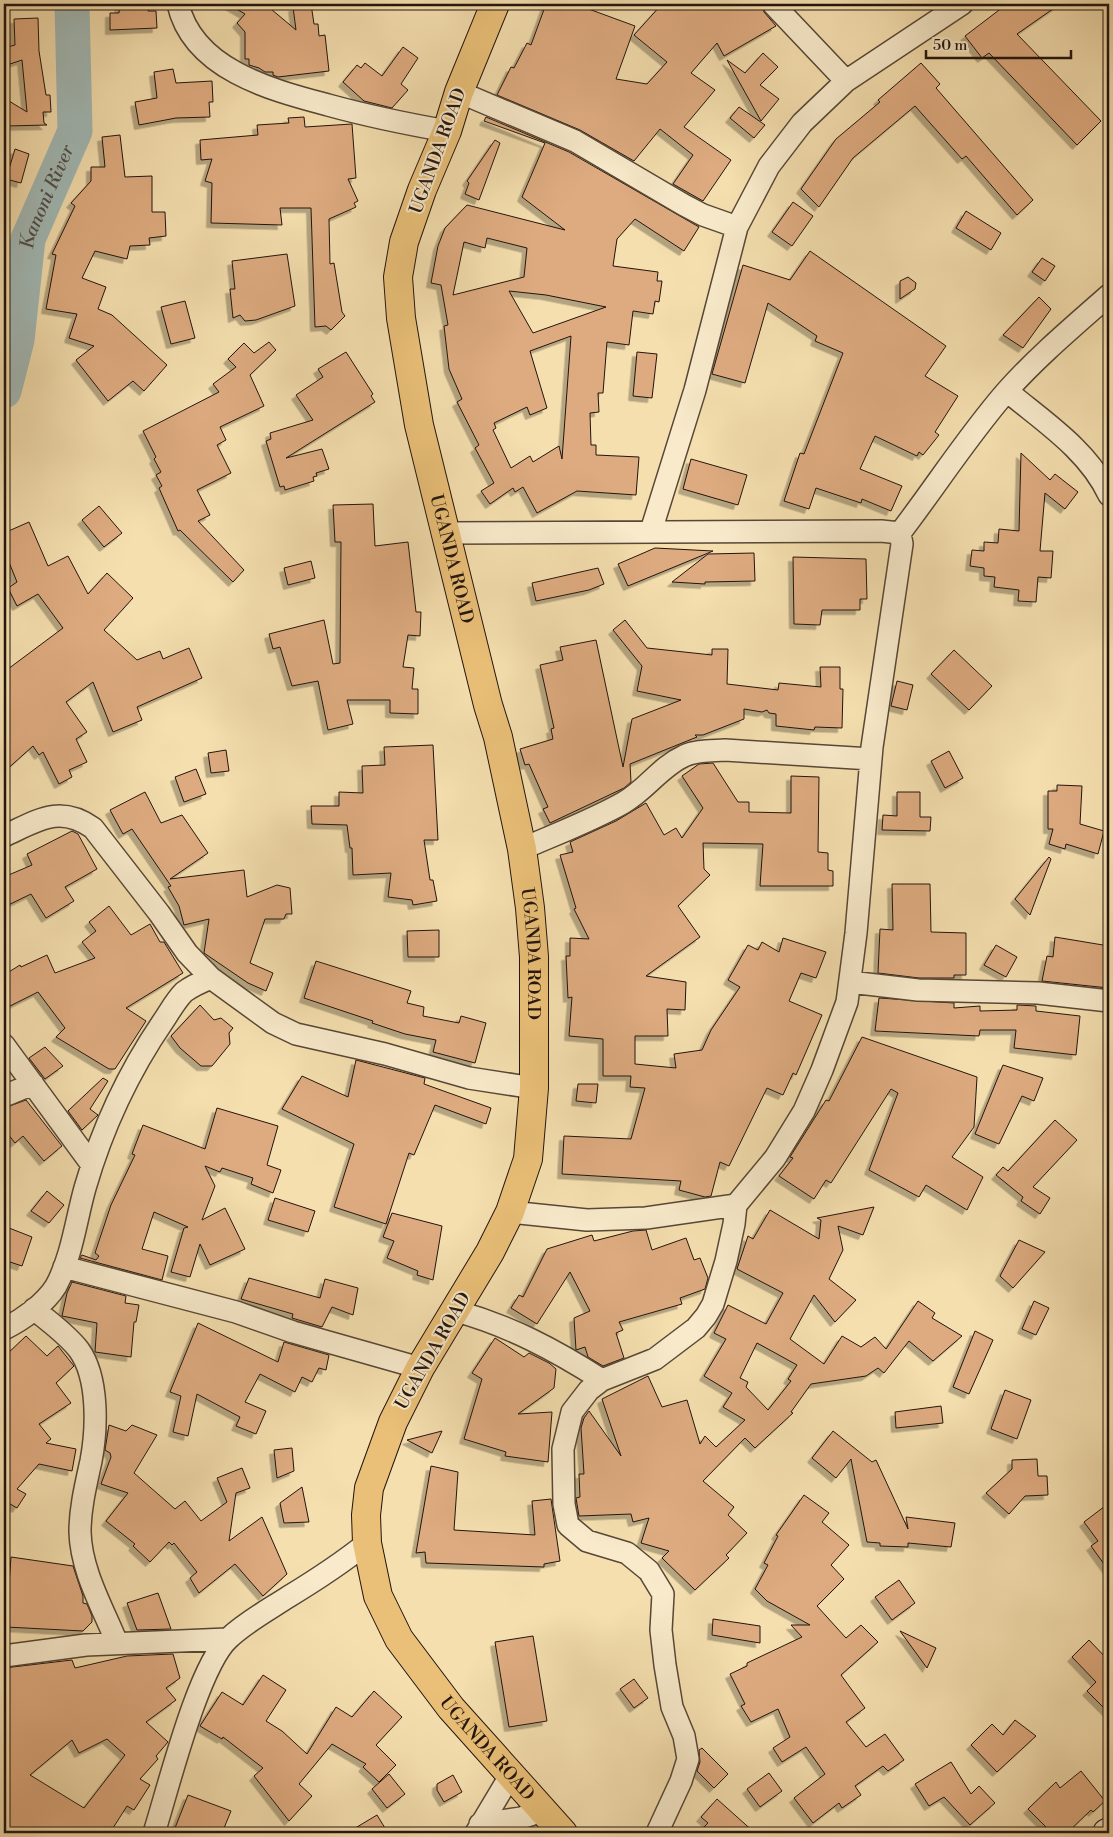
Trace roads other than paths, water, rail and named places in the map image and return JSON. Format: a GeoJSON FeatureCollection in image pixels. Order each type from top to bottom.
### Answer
{"type":"FeatureCollection","features":[{"type":"Feature","properties":{"kind":"main road","name":"UGANDA ROAD"},"geometry":{"type":"LineString","coordinates":[[495,4],[459,92],[447,131],[422,190],[407,233],[398,277],[401,318],[419,425],[488,705],[498,737],[522,849],[534,957],[534,1088],[528,1159],[510,1212],[456,1311],[420,1368],[392,1422],[370,1488],[366,1515],[367,1543],[378,1596],[399,1640],[427,1679],[510,1776],[563,1833]]}},
{"type":"Feature","properties":{"kind":"street"},"geometry":{"type":"LineString","coordinates":[[178,4],[180,17],[209,55],[242,76],[274,90],[328,105],[399,123],[447,131]]}},
{"type":"Feature","properties":{"kind":"street"},"geometry":{"type":"LineString","coordinates":[[773,4],[846,81]]}},
{"type":"Feature","properties":{"kind":"street"},"geometry":{"type":"LineString","coordinates":[[651,531],[693,399],[737,227],[765,172],[785,142],[846,81],[962,4]]}},
{"type":"Feature","properties":{"kind":"street"},"geometry":{"type":"LineString","coordinates":[[459,92],[575,141],[684,205],[737,227]]}},
{"type":"Feature","properties":{"kind":"street"},"geometry":{"type":"LineString","coordinates":[[657,1833],[681,1781],[688,1759],[684,1736],[672,1706],[665,1665],[661,1630],[663,1594],[648,1571],[627,1553],[587,1541],[568,1526],[564,1504],[563,1448],[572,1412],[578,1401],[602,1380],[655,1359],[676,1345],[706,1316],[713,1304],[726,1261],[736,1205],[775,1158],[804,1111],[822,1070],[847,1002],[850,982],[871,758],[899,568],[902,544],[900,533],[955,455],[1007,391],[1068,331],[1109,295]]}},
{"type":"Feature","properties":{"kind":"street"},"geometry":{"type":"LineString","coordinates":[[1007,391],[1077,449],[1095,471],[1109,496]]}},
{"type":"Feature","properties":{"kind":"street"},"geometry":{"type":"LineString","coordinates":[[447,533],[835,530],[900,533]]}},
{"type":"Feature","properties":{"kind":"street"},"geometry":{"type":"LineString","coordinates":[[522,849],[593,818],[637,795],[670,763],[685,755],[702,751],[725,750],[871,758]]}},
{"type":"Feature","properties":{"kind":"street"},"geometry":{"type":"LineString","coordinates":[[4,836],[46,817],[64,815],[80,819],[93,828],[108,845],[187,953],[211,978],[273,1023],[296,1034],[360,1047],[469,1078],[534,1088]]}},
{"type":"Feature","properties":{"kind":"street"},"geometry":{"type":"LineString","coordinates":[[4,1329],[34,1309],[55,1287],[64,1266],[92,1165],[113,1113],[153,1036],[184,992],[211,978]]}},
{"type":"Feature","properties":{"kind":"street"},"geometry":{"type":"LineString","coordinates":[[850,982],[918,990],[1038,993],[1109,1001]]}},
{"type":"Feature","properties":{"kind":"street"},"geometry":{"type":"LineString","coordinates":[[4,1045],[92,1165]]}},
{"type":"Feature","properties":{"kind":"street"},"geometry":{"type":"LineString","coordinates":[[4,1096],[33,1084]]}},
{"type":"Feature","properties":{"kind":"street"},"geometry":{"type":"LineString","coordinates":[[510,1212],[588,1220],[646,1218],[736,1205]]}},
{"type":"Feature","properties":{"kind":"street"},"geometry":{"type":"LineString","coordinates":[[64,1266],[236,1312],[293,1332],[420,1368]]}},
{"type":"Feature","properties":{"kind":"street"},"geometry":{"type":"LineString","coordinates":[[34,1309],[80,1351],[89,1373],[96,1419],[80,1530],[82,1553],[117,1643]]}},
{"type":"Feature","properties":{"kind":"street"},"geometry":{"type":"LineString","coordinates":[[456,1311],[505,1326],[534,1339],[602,1380]]}},
{"type":"Feature","properties":{"kind":"street"},"geometry":{"type":"LineString","coordinates":[[154,1833],[197,1700],[213,1660],[227,1639],[247,1623],[318,1578],[367,1543]]}},
{"type":"Feature","properties":{"kind":"street"},"geometry":{"type":"LineString","coordinates":[[4,1656],[117,1643],[227,1639]]}},
{"type":"Feature","properties":{"kind":"street"},"geometry":{"type":"LineString","coordinates":[[478,1829],[510,1776]]}},
{"type":"Feature","properties":{"kind":"street"},"geometry":{"type":"LineString","coordinates":[[478,1829],[542,1811]]}},
{"type":"Feature","properties":{"kind":"waterway","name":"Kanoni River"},"geometry":{"type":"LineString","coordinates":[[4,391],[17,340],[28,239],[75,131],[72,4]]}}]}
